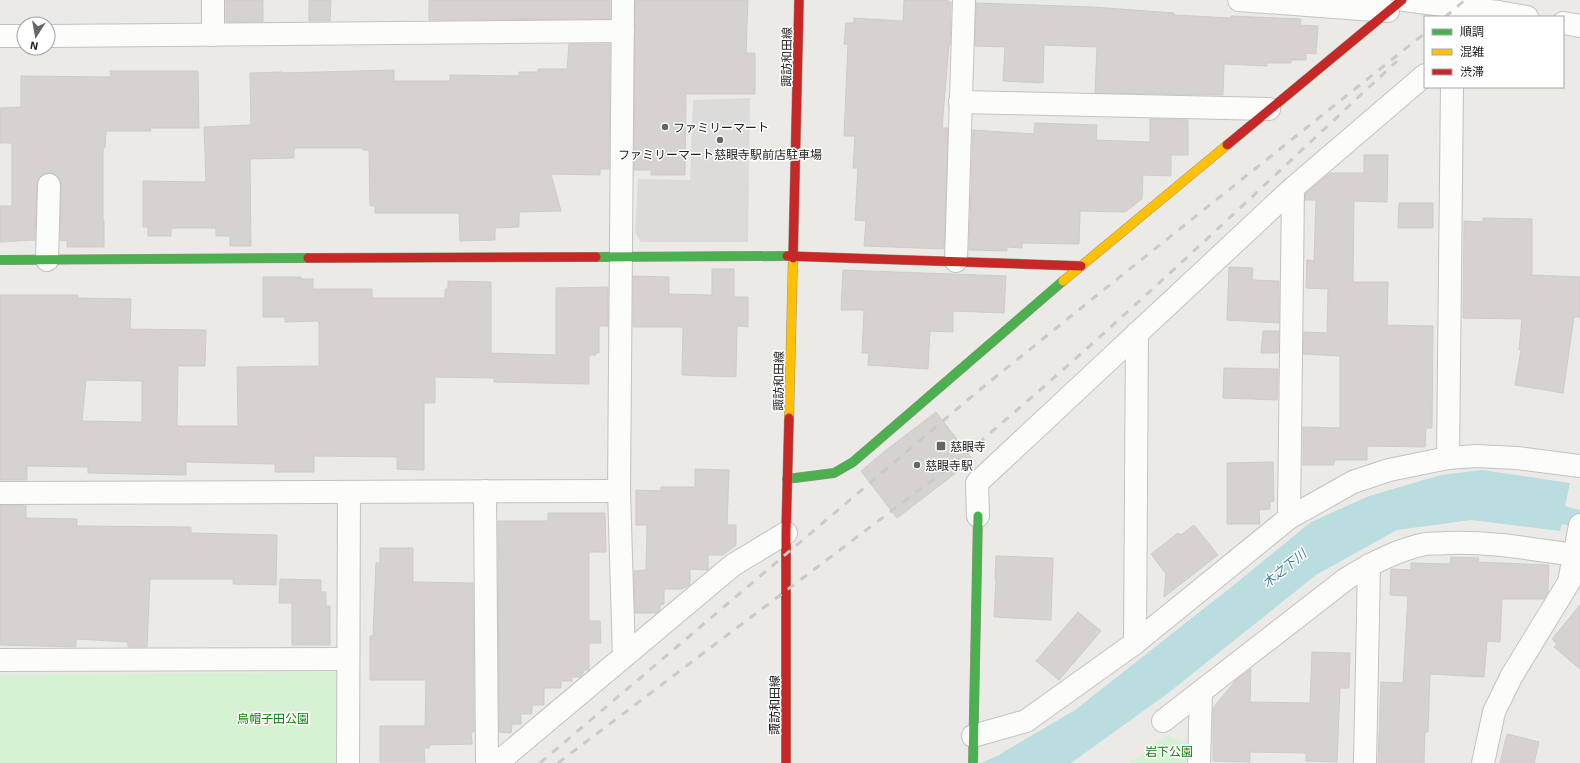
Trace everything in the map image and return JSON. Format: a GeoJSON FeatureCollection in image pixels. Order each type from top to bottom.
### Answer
{"type":"FeatureCollection","features":[{"type":"Feature","properties":{"kind":"street"},"geometry":{"type":"LineString","coordinates":[[213,0],[213,35]]}},
{"type":"Feature","properties":{"kind":"street"},"geometry":{"type":"LineString","coordinates":[[623,0],[619,491],[624,656]]}},
{"type":"Feature","properties":{"kind":"street","name":"諏訪和田線"},"geometry":{"type":"LineString","coordinates":[[786,763],[786,533],[799,0]]}},
{"type":"Feature","properties":{"kind":"street"},"geometry":{"type":"LineString","coordinates":[[956,261],[964,0]]}},
{"type":"Feature","properties":{"kind":"street"},"geometry":{"type":"LineString","coordinates":[[1239,0],[1398,4],[1511,16]]}},
{"type":"Feature","properties":{"kind":"street"},"geometry":{"type":"LineString","coordinates":[[787,479],[834,473],[852,462],[1081,266],[1269,109],[1398,4]]}},
{"type":"Feature","properties":{"kind":"street"},"geometry":{"type":"LineString","coordinates":[[1564,23],[1580,26]]}},
{"type":"Feature","properties":{"kind":"street"},"geometry":{"type":"LineString","coordinates":[[56,36],[622,31]]}},
{"type":"Feature","properties":{"kind":"street"},"geometry":{"type":"LineString","coordinates":[[0,36],[16,36]]}},
{"type":"Feature","properties":{"kind":"street"},"geometry":{"type":"LineString","coordinates":[[973,763],[978,516],[977,483],[1293,188],[1424,76]]}},
{"type":"Feature","properties":{"kind":"street"},"geometry":{"type":"LineString","coordinates":[[1448,458],[1452,88]]}},
{"type":"Feature","properties":{"kind":"street"},"geometry":{"type":"LineString","coordinates":[[960,102],[1269,109]]}},
{"type":"Feature","properties":{"kind":"street"},"geometry":{"type":"LineString","coordinates":[[47,260],[49,185]]}},
{"type":"Feature","properties":{"kind":"street"},"geometry":{"type":"LineString","coordinates":[[1289,518],[1293,188]]}},
{"type":"Feature","properties":{"kind":"street"},"geometry":{"type":"LineString","coordinates":[[0,260],[793,256],[1081,266]]}},
{"type":"Feature","properties":{"kind":"street"},"geometry":{"type":"LineString","coordinates":[[1135,643],[1137,332]]}},
{"type":"Feature","properties":{"kind":"street"},"geometry":{"type":"LineString","coordinates":[[973,743],[1026,721],[1135,643],[1289,518],[1353,482],[1389,470],[1448,458],[1476,456],[1517,458],[1580,466]]}},
{"type":"Feature","properties":{"kind":"street"},"geometry":{"type":"LineString","coordinates":[[485,491],[487,763]]}},
{"type":"Feature","properties":{"kind":"street"},"geometry":{"type":"LineString","coordinates":[[0,493],[619,491]]}},
{"type":"Feature","properties":{"kind":"street"},"geometry":{"type":"LineString","coordinates":[[348,763],[349,492]]}},
{"type":"Feature","properties":{"kind":"street"},"geometry":{"type":"LineString","coordinates":[[498,763],[734,565],[786,533]]}},
{"type":"Feature","properties":{"kind":"street"},"geometry":{"type":"LineString","coordinates":[[1163,721],[1346,579],[1369,565],[1392,554],[1425,544],[1456,542],[1506,545],[1577,540],[1569,582],[1511,677],[1494,712],[1483,763]]}},
{"type":"Feature","properties":{"kind":"street"},"geometry":{"type":"LineString","coordinates":[[1365,763],[1369,565]]}},
{"type":"Feature","properties":{"kind":"street"},"geometry":{"type":"LineString","coordinates":[[0,660],[348,659]]}},
{"type":"Feature","properties":{"kind":"street"},"geometry":{"type":"LineString","coordinates":[[1199,763],[1201,692]]}},
{"type":"Feature","properties":{"kind":"green space","name":"烏帽子田公園"},"geometry":{"type":"Polygon","coordinates":[[[334,672],[341,680],[340,763],[0,763],[0,675],[334,672]]]}},
{"type":"Feature","properties":{"kind":"green space","name":"岩下公園"},"geometry":{"type":"Polygon","coordinates":[[[1167,736],[1186,743],[1185,763],[1130,763],[1167,736]]]}},
{"type":"Feature","properties":{"kind":"shaded area","name":"ファミリーマート慈眼寺駅前店駐車場"},"geometry":{"type":"Polygon","coordinates":[[[750,98],[748,242],[641,242],[635,232],[638,179],[690,180],[693,100],[750,98]]]}},
{"type":"Feature","properties":{"kind":"water","name":"木之下川"},"geometry":{"type":"Polygon","coordinates":[[[1482,470],[1570,483],[1565,506],[1580,510],[1580,528],[1562,524],[1560,531],[1471,520],[1397,530],[1316,575],[1167,694],[1071,763],[981,763],[997,756],[1075,710],[1311,522],[1369,496],[1441,475],[1482,470]]]}},
{"type":"Feature","properties":{"kind":"building"},"geometry":{"type":"Polygon","coordinates":[[[226,0],[263,0],[263,22],[226,22],[226,0]]]}},
{"type":"Feature","properties":{"kind":"building"},"geometry":{"type":"Polygon","coordinates":[[[309,0],[331,0],[330,21],[309,21],[309,0]]]}},
{"type":"Feature","properties":{"kind":"building"},"geometry":{"type":"Polygon","coordinates":[[[429,0],[610,0],[610,19],[429,20],[429,0]]]}},
{"type":"Feature","properties":{"kind":"building"},"geometry":{"type":"Polygon","coordinates":[[[635,0],[748,0],[746,53],[755,53],[755,94],[686,94],[685,175],[651,175],[651,170],[634,170],[635,0]]]}},
{"type":"Feature","properties":{"kind":"building"},"geometry":{"type":"Polygon","coordinates":[[[904,0],[948,0],[948,2],[951,2],[950,45],[949,44],[942,128],[948,128],[944,249],[864,246],[866,221],[855,220],[858,168],[853,168],[855,136],[844,136],[848,44],[844,44],[846,23],[854,23],[854,18],[903,21],[904,0]]]}},
{"type":"Feature","properties":{"kind":"building"},"geometry":{"type":"Polygon","coordinates":[[[976,3],[1093,7],[1174,13],[1174,15],[1231,18],[1231,16],[1301,19],[1300,25],[1318,26],[1316,54],[1306,53],[1306,60],[1291,60],[1291,63],[1267,63],[1267,66],[1224,64],[1223,95],[1095,93],[1097,47],[1044,45],[1043,83],[1003,81],[1005,47],[975,46],[976,3]]]}},
{"type":"Feature","properties":{"kind":"building"},"geometry":{"type":"Polygon","coordinates":[[[569,44],[610,44],[609,169],[600,169],[600,175],[551,174],[561,211],[519,212],[519,227],[495,228],[495,240],[460,241],[459,213],[375,213],[375,206],[370,206],[369,150],[363,150],[363,148],[294,148],[294,158],[250,159],[251,246],[230,246],[230,236],[216,236],[216,228],[171,228],[171,236],[148,236],[148,227],[143,227],[143,181],[206,182],[204,127],[251,125],[250,73],[394,70],[394,81],[450,81],[450,75],[519,76],[519,72],[538,72],[538,69],[567,69],[569,44]]]}},
{"type":"Feature","properties":{"kind":"building"},"geometry":{"type":"Polygon","coordinates":[[[110,71],[198,71],[199,128],[150,128],[151,131],[106,131],[105,148],[103,148],[104,247],[67,247],[67,241],[60,240],[61,185],[60,179],[56,175],[50,173],[43,174],[39,178],[37,184],[35,240],[0,242],[0,206],[12,206],[12,143],[0,143],[0,108],[21,107],[21,76],[111,77],[110,71]]]}},
{"type":"Feature","properties":{"kind":"building"},"geometry":{"type":"Polygon","coordinates":[[[1150,119],[1188,120],[1188,155],[1171,155],[1171,176],[1143,175],[1142,199],[1125,212],[1080,211],[1079,244],[1022,243],[1022,248],[1007,247],[1007,251],[969,250],[973,130],[1034,134],[1035,123],[1097,125],[1096,140],[1150,142],[1150,119]]]}},
{"type":"Feature","properties":{"kind":"building"},"geometry":{"type":"Polygon","coordinates":[[[1364,155],[1388,155],[1387,202],[1354,201],[1353,282],[1388,282],[1387,325],[1433,326],[1432,428],[1426,428],[1425,447],[1367,446],[1367,460],[1334,460],[1334,465],[1303,465],[1303,427],[1340,428],[1340,356],[1303,354],[1304,332],[1327,333],[1328,289],[1306,288],[1307,260],[1314,261],[1316,200],[1305,200],[1305,194],[1330,173],[1364,173],[1364,155]]]}},
{"type":"Feature","properties":{"kind":"building"},"geometry":{"type":"Polygon","coordinates":[[[1399,203],[1433,203],[1433,228],[1398,228],[1399,203]]]}},
{"type":"Feature","properties":{"kind":"building"},"geometry":{"type":"Polygon","coordinates":[[[1483,218],[1532,219],[1532,275],[1580,277],[1580,317],[1574,317],[1563,393],[1515,385],[1521,350],[1519,350],[1522,319],[1463,318],[1464,221],[1483,222],[1483,218]]]}},
{"type":"Feature","properties":{"kind":"building"},"geometry":{"type":"Polygon","coordinates":[[[1229,267],[1253,268],[1252,280],[1279,281],[1279,323],[1227,320],[1229,267]]]}},
{"type":"Feature","properties":{"kind":"building"},"geometry":{"type":"Polygon","coordinates":[[[712,269],[734,269],[734,297],[748,297],[748,327],[737,326],[736,377],[682,375],[683,327],[633,327],[633,276],[669,277],[669,294],[712,295],[712,269]]]}},
{"type":"Feature","properties":{"kind":"building"},"geometry":{"type":"Polygon","coordinates":[[[843,270],[1006,276],[1004,313],[953,311],[953,332],[930,331],[928,369],[868,365],[869,353],[862,353],[864,310],[841,310],[843,270]]]}},
{"type":"Feature","properties":{"kind":"building"},"geometry":{"type":"Polygon","coordinates":[[[263,277],[301,277],[301,279],[313,279],[313,289],[372,289],[372,298],[445,298],[445,289],[448,289],[448,281],[491,282],[491,353],[556,355],[556,288],[608,287],[608,326],[599,326],[599,353],[596,352],[596,355],[589,355],[589,384],[494,382],[494,378],[435,377],[435,403],[424,403],[424,470],[397,469],[397,457],[314,456],[314,472],[275,472],[275,464],[186,462],[186,475],[88,473],[88,467],[27,466],[27,480],[0,480],[0,295],[78,295],[78,298],[131,299],[130,329],[206,330],[205,366],[178,366],[177,426],[238,426],[237,367],[319,366],[319,321],[285,322],[285,317],[263,317],[263,277]],[[86,380],[82,421],[142,422],[142,381],[86,380]]]}},
{"type":"Feature","properties":{"kind":"building"},"geometry":{"type":"Polygon","coordinates":[[[1263,331],[1279,331],[1278,353],[1261,353],[1263,331]]]}},
{"type":"Feature","properties":{"kind":"building"},"geometry":{"type":"Polygon","coordinates":[[[1224,368],[1278,369],[1277,400],[1223,398],[1224,368]]]}},
{"type":"Feature","properties":{"kind":"building","name":"慈眼寺駅"},"geometry":{"type":"Polygon","coordinates":[[[936,412],[973,460],[897,518],[861,471],[936,412]]]}},
{"type":"Feature","properties":{"kind":"building"},"geometry":{"type":"Polygon","coordinates":[[[1273,462],[1274,501],[1270,502],[1270,509],[1259,510],[1260,524],[1227,524],[1227,463],[1273,462]]]}},
{"type":"Feature","properties":{"kind":"building"},"geometry":{"type":"Polygon","coordinates":[[[695,469],[729,470],[727,525],[736,525],[736,545],[723,555],[708,555],[708,570],[690,569],[690,585],[682,589],[664,589],[664,604],[660,605],[660,610],[657,613],[635,613],[634,571],[646,570],[647,525],[636,525],[636,490],[661,491],[661,487],[695,487],[695,469]]]}},
{"type":"Feature","properties":{"kind":"building"},"geometry":{"type":"Polygon","coordinates":[[[0,505],[26,505],[26,518],[77,519],[77,526],[191,527],[191,533],[277,535],[276,585],[233,584],[233,579],[150,579],[147,647],[128,647],[128,642],[76,639],[76,647],[0,645],[0,505]]]}},
{"type":"Feature","properties":{"kind":"building"},"geometry":{"type":"Polygon","coordinates":[[[548,513],[605,513],[606,552],[589,552],[589,621],[600,621],[601,643],[589,643],[589,670],[583,670],[583,674],[580,677],[572,677],[572,681],[561,681],[561,688],[544,688],[544,705],[532,705],[532,714],[521,714],[521,724],[512,724],[511,733],[499,732],[498,521],[548,521],[548,513]]]}},
{"type":"Feature","properties":{"kind":"building"},"geometry":{"type":"Polygon","coordinates":[[[1194,525],[1218,555],[1164,597],[1166,574],[1151,554],[1178,533],[1181,535],[1194,525]]]}},
{"type":"Feature","properties":{"kind":"building"},"geometry":{"type":"Polygon","coordinates":[[[380,548],[413,548],[413,582],[473,583],[474,732],[471,732],[472,744],[429,745],[429,748],[424,748],[425,762],[380,762],[380,726],[425,726],[426,680],[370,680],[370,636],[373,636],[376,563],[380,563],[380,548]]]}},
{"type":"Feature","properties":{"kind":"building"},"geometry":{"type":"Polygon","coordinates":[[[996,556],[1053,558],[1051,620],[994,617],[996,556]]]}},
{"type":"Feature","properties":{"kind":"building"},"geometry":{"type":"Polygon","coordinates":[[[1451,557],[1479,558],[1478,562],[1549,565],[1548,592],[1544,599],[1502,599],[1500,642],[1487,641],[1484,677],[1430,674],[1428,732],[1425,732],[1424,763],[1378,763],[1381,682],[1403,683],[1408,596],[1390,595],[1391,569],[1411,570],[1411,563],[1450,564],[1451,557]]]}},
{"type":"Feature","properties":{"kind":"building"},"geometry":{"type":"Polygon","coordinates":[[[280,579],[321,580],[321,592],[326,592],[326,606],[330,606],[330,645],[292,645],[292,603],[279,603],[280,579]]]}},
{"type":"Feature","properties":{"kind":"building"},"geometry":{"type":"Polygon","coordinates":[[[1580,605],[1580,669],[1554,647],[1557,644],[1552,639],[1580,605]]]}},
{"type":"Feature","properties":{"kind":"building"},"geometry":{"type":"Polygon","coordinates":[[[1078,612],[1101,631],[1059,680],[1036,661],[1078,612]]]}},
{"type":"Feature","properties":{"kind":"building"},"geometry":{"type":"Polygon","coordinates":[[[1312,652],[1350,653],[1349,688],[1340,688],[1337,762],[1306,761],[1306,753],[1250,752],[1250,762],[1213,761],[1213,708],[1236,680],[1251,669],[1250,702],[1310,703],[1312,652]]]}},
{"type":"Feature","properties":{"kind":"building"},"geometry":{"type":"Polygon","coordinates":[[[1507,734],[1539,742],[1534,763],[1500,763],[1507,734]]]}},
{"type":"Feature","properties":{"kind":"railway"},"geometry":{"type":"LineString","coordinates":[[1446,16],[1465,0]]}},
{"type":"Feature","properties":{"kind":"railway"},"geometry":{"type":"LineString","coordinates":[[540,763],[977,392],[1424,34]]}},
{"type":"Feature","properties":{"kind":"railway"},"geometry":{"type":"LineString","coordinates":[[558,763],[951,466],[1065,368],[1397,61]]}},
{"type":"Feature","properties":{"kind":"traffic: fast"},"geometry":{"type":"LineString","coordinates":[[596,257],[787,256]]}},
{"type":"Feature","properties":{"kind":"traffic: fast"},"geometry":{"type":"LineString","coordinates":[[0,260],[308,258]]}},
{"type":"Feature","properties":{"kind":"traffic: fast"},"geometry":{"type":"LineString","coordinates":[[787,479],[834,473],[853,462],[1063,281]]}},
{"type":"Feature","properties":{"kind":"traffic: fast"},"geometry":{"type":"LineString","coordinates":[[973,763],[978,516]]}},
{"type":"Feature","properties":{"kind":"traffic: slow"},"geometry":{"type":"LineString","coordinates":[[1063,281],[1227,145]]}},
{"type":"Feature","properties":{"kind":"traffic: slow"},"geometry":{"type":"LineString","coordinates":[[789,418],[793,258]]}},
{"type":"Feature","properties":{"kind":"traffic: jam"},"geometry":{"type":"LineString","coordinates":[[793,258],[799,0]]}},
{"type":"Feature","properties":{"kind":"traffic: jam"},"geometry":{"type":"LineString","coordinates":[[1227,145],[1402,0]]}},
{"type":"Feature","properties":{"kind":"traffic: jam"},"geometry":{"type":"LineString","coordinates":[[787,256],[1081,266]]}},
{"type":"Feature","properties":{"kind":"traffic: jam"},"geometry":{"type":"LineString","coordinates":[[308,258],[596,257]]}},
{"type":"Feature","properties":{"kind":"traffic: jam"},"geometry":{"type":"LineString","coordinates":[[786,763],[786,533],[789,418]]}},
{"type":"Feature","properties":{"kind":"place","name":"ファミリーマート"},"geometry":{"type":"Point","coordinates":[665,127]}},
{"type":"Feature","properties":{"kind":"place","name":"ファミリーマート慈眼寺駅前店駐車場"},"geometry":{"type":"Point","coordinates":[720,140]}},
{"type":"Feature","properties":{"kind":"place","name":"慈眼寺"},"geometry":{"type":"Point","coordinates":[941,446]}},
{"type":"Feature","properties":{"kind":"place","name":"慈眼寺駅"},"geometry":{"type":"Point","coordinates":[917,465]}}]}
